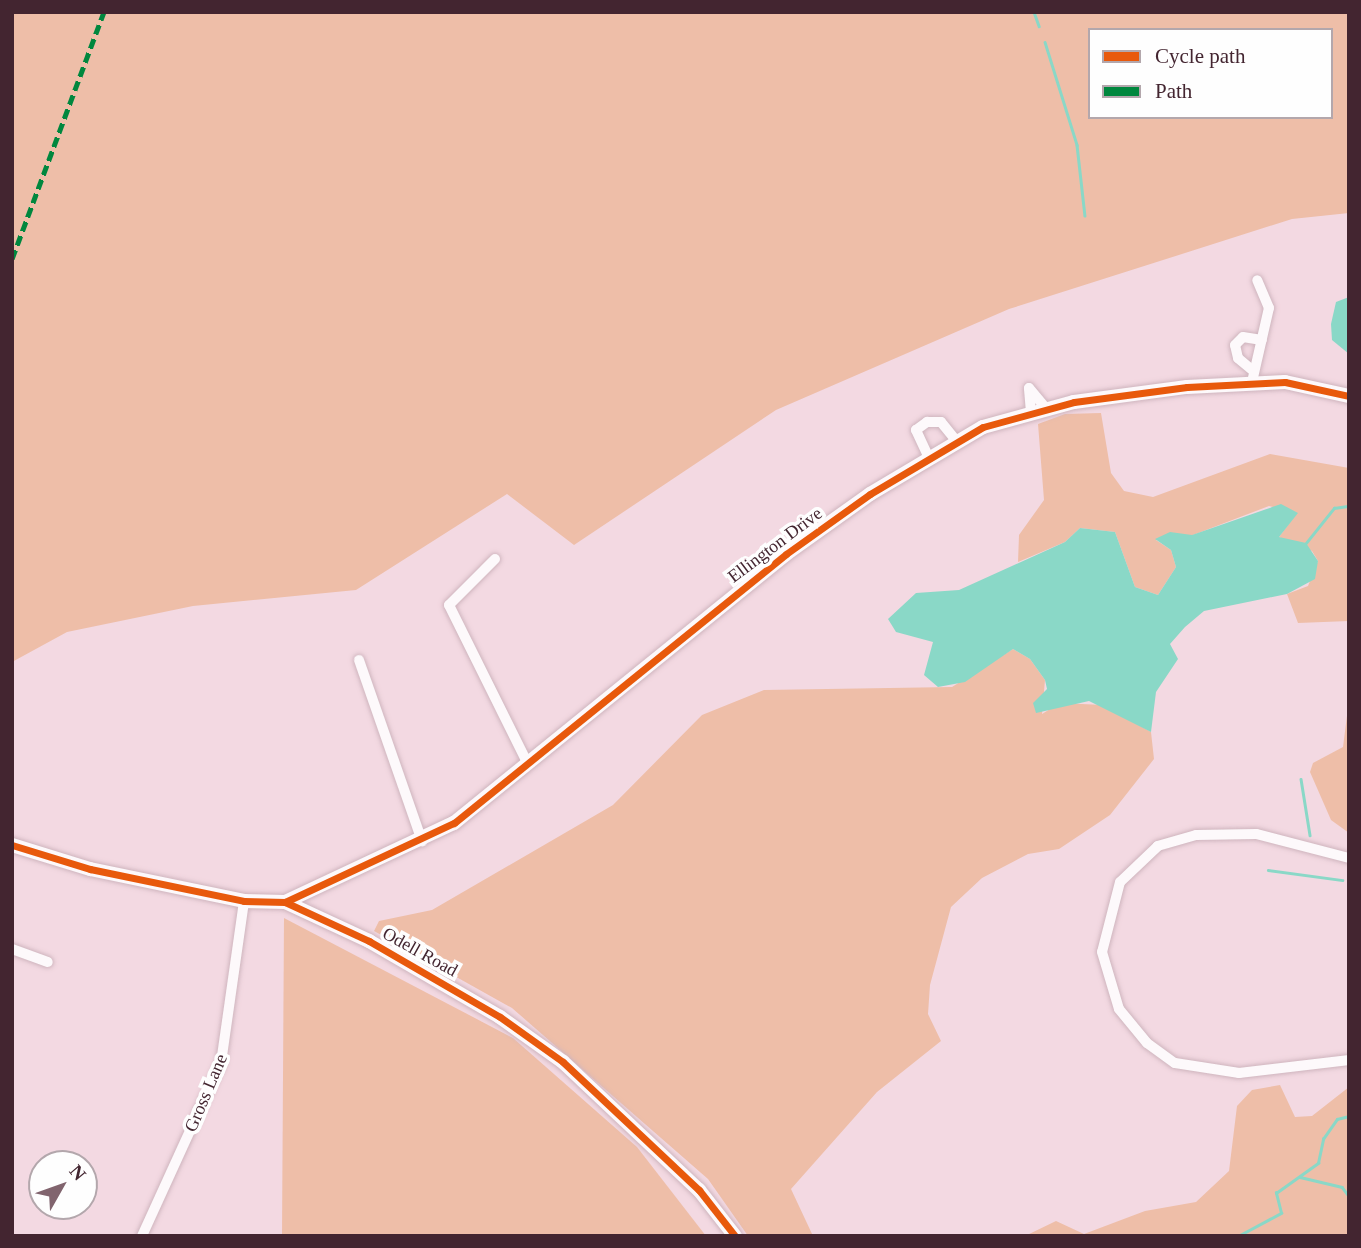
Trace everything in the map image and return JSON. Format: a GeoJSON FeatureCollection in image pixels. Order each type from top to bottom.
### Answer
{"type":"FeatureCollection","features":[{"type":"Feature","properties":{"kind":"street"},"geometry":{"type":"LineString","coordinates":[[1252,375],[1269,308],[1257,280]]}},
{"type":"Feature","properties":{"kind":"street"},"geometry":{"type":"LineString","coordinates":[[1252,375],[1238,358],[1235,345],[1243,337],[1262,340]]}},
{"type":"Feature","properties":{"kind":"street","name":"Ellington Drive"},"geometry":{"type":"LineString","coordinates":[[285,902],[422,841],[528,764],[743,587],[929,458],[957,442],[1038,410],[1252,375],[1349,396]]}},
{"type":"Feature","properties":{"kind":"street"},"geometry":{"type":"LineString","coordinates":[[929,458],[916,430],[927,422],[940,422],[957,442]]}},
{"type":"Feature","properties":{"kind":"street"},"geometry":{"type":"LineString","coordinates":[[495,559],[449,605],[528,764]]}},
{"type":"Feature","properties":{"kind":"street"},"geometry":{"type":"LineString","coordinates":[[359,660],[422,841]]}},
{"type":"Feature","properties":{"kind":"street"},"geometry":{"type":"LineString","coordinates":[[1349,858],[1256,834],[1196,835],[1158,846],[1120,882],[1102,952],[1119,1009],[1147,1043],[1175,1063],[1239,1073],[1349,1060]]}},
{"type":"Feature","properties":{"kind":"street","name":"Odell Road"},"geometry":{"type":"LineString","coordinates":[[12,845],[69,864],[244,901],[285,902],[405,961],[535,1041],[659,1152],[735,1236]]}},
{"type":"Feature","properties":{"kind":"street","name":"Gross Lane"},"geometry":{"type":"LineString","coordinates":[[142,1236],[221,1063],[244,901]]}},
{"type":"Feature","properties":{"kind":"street"},"geometry":{"type":"LineString","coordinates":[[12,949],[48,962]]}},
{"type":"Feature","properties":{"kind":"shaded area"},"geometry":{"type":"Polygon","coordinates":[[[12,12],[1349,12],[1349,213],[1292,219],[1009,309],[776,410],[574,545],[507,494],[356,590],[193,606],[67,632],[12,662],[12,12]]]}},
{"type":"Feature","properties":{"kind":"shaded area"},"geometry":{"type":"Polygon","coordinates":[[[1349,297],[1349,354],[1332,340],[1331,324],[1336,302],[1349,297]]]}},
{"type":"Feature","properties":{"kind":"shaded area"},"geometry":{"type":"Polygon","coordinates":[[[1101,413],[1111,473],[1124,491],[1153,497],[1270,454],[1349,468],[1349,621],[1298,623],[1287,594],[1308,586],[1318,561],[1312,551],[1279,537],[1297,513],[1269,506],[1193,535],[1156,540],[1171,550],[1176,567],[1158,595],[1135,587],[1115,532],[1080,528],[1065,542],[1018,562],[1019,535],[1044,500],[1038,424],[1065,414],[1101,413]]]}},
{"type":"Feature","properties":{"kind":"shaded area"},"geometry":{"type":"Polygon","coordinates":[[[1281,504],[1298,513],[1279,537],[1306,543],[1318,561],[1315,579],[1287,594],[1204,611],[1185,627],[1170,644],[1178,659],[1156,692],[1151,732],[1089,701],[1036,713],[1033,703],[1047,689],[1045,680],[1030,659],[1013,649],[965,682],[938,687],[924,675],[933,642],[896,632],[888,619],[916,593],[959,590],[1065,542],[1080,528],[1115,532],[1135,587],[1158,595],[1176,567],[1171,550],[1155,539],[1170,532],[1192,535],[1281,504]]]}},
{"type":"Feature","properties":{"kind":"shaded area"},"geometry":{"type":"Polygon","coordinates":[[[1013,649],[1030,659],[1045,680],[1042,714],[1060,703],[1103,705],[1151,732],[1154,759],[1110,815],[1059,849],[1028,854],[982,878],[951,907],[930,985],[928,1014],[941,1041],[877,1092],[791,1189],[813,1236],[748,1236],[708,1179],[512,1008],[374,931],[379,921],[432,910],[613,805],[702,715],[764,690],[952,687],[1013,649]]]}},
{"type":"Feature","properties":{"kind":"shaded area"},"geometry":{"type":"Polygon","coordinates":[[[1349,700],[1349,833],[1331,820],[1310,772],[1313,763],[1343,747],[1349,700]]]}},
{"type":"Feature","properties":{"kind":"shaded area"},"geometry":{"type":"Polygon","coordinates":[[[284,918],[513,1038],[637,1147],[706,1236],[282,1236],[284,918]]]}},
{"type":"Feature","properties":{"kind":"shaded area"},"geometry":{"type":"Polygon","coordinates":[[[1280,1085],[1295,1117],[1312,1116],[1349,1087],[1349,1236],[1025,1236],[1056,1221],[1084,1234],[1145,1211],[1196,1202],[1229,1171],[1237,1106],[1252,1090],[1280,1085]]]}},
{"type":"Feature","properties":{"kind":"waterway"},"geometry":{"type":"LineString","coordinates":[[1034,12],[1039,26]]}},
{"type":"Feature","properties":{"kind":"waterway"},"geometry":{"type":"LineString","coordinates":[[1045,42],[1077,145],[1085,216]]}},
{"type":"Feature","properties":{"kind":"waterway"},"geometry":{"type":"LineString","coordinates":[[1306,543],[1334,508],[1349,506]]}},
{"type":"Feature","properties":{"kind":"waterway"},"geometry":{"type":"LineString","coordinates":[[1301,779],[1310,835]]}},
{"type":"Feature","properties":{"kind":"waterway"},"geometry":{"type":"LineString","coordinates":[[1268,870],[1342,880]]}},
{"type":"Feature","properties":{"kind":"waterway"},"geometry":{"type":"LineString","coordinates":[[1238,1236],[1281,1213],[1276,1193],[1318,1163],[1323,1139],[1337,1119],[1349,1116]]}},
{"type":"Feature","properties":{"kind":"waterway"},"geometry":{"type":"LineString","coordinates":[[1300,1177],[1342,1187],[1349,1196]]}},
{"type":"Feature","properties":{"kind":"marked path"},"geometry":{"type":"LineString","coordinates":[[12,259],[104,12]]}},
{"type":"Feature","properties":{"kind":"cycle path"},"geometry":{"type":"LineString","coordinates":[[285,902],[454,823],[786,554],[870,494],[983,427],[1074,402],[1187,387],[1285,382],[1349,396]]}},
{"type":"Feature","properties":{"kind":"cycle path"},"geometry":{"type":"LineString","coordinates":[[12,845],[90,869],[244,901],[285,902],[369,941],[500,1017],[563,1062],[699,1190],[735,1236]]}}]}
